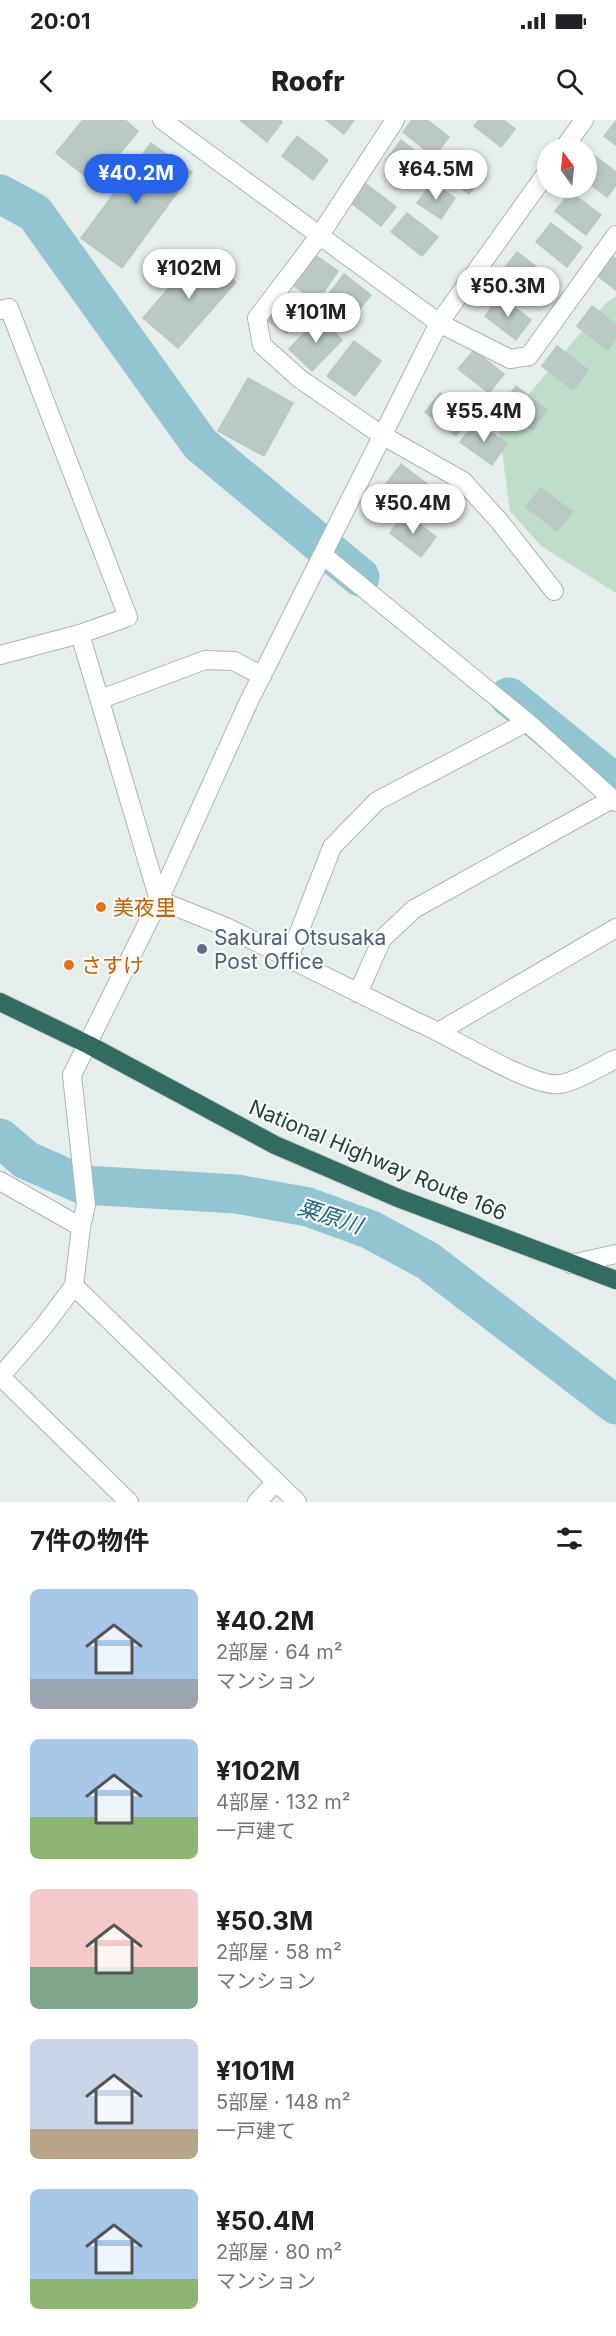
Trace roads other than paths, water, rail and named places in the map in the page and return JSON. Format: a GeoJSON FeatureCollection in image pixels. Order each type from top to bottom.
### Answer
{"type":"FeatureCollection","features":[{"type":"Feature","properties":{"kind":"highway","name":"National Highway Route 166"},"geometry":{"type":"LineString","coordinates":[[0,1002],[88,1045],[275,1145],[398,1198],[616,1280]]}},
{"type":"Feature","properties":{"kind":"street"},"geometry":{"type":"LineString","coordinates":[[162,120],[438,323],[510,359],[529,356],[616,235]]}},
{"type":"Feature","properties":{"kind":"street"},"geometry":{"type":"LineString","coordinates":[[395,120],[320,235],[257,318],[262,345],[300,379],[380,434],[463,481],[500,522],[554,591]]}},
{"type":"Feature","properties":{"kind":"street"},"geometry":{"type":"LineString","coordinates":[[571,138],[584,120]]}},
{"type":"Feature","properties":{"kind":"street"},"geometry":{"type":"LineString","coordinates":[[129,1502],[0,1376],[44,1326],[74,1286],[86,1205],[72,1075],[159,900],[262,676],[380,434],[438,323],[537,186]]}},
{"type":"Feature","properties":{"kind":"street"},"geometry":{"type":"LineString","coordinates":[[0,310],[9,308],[128,617],[80,634],[0,655]]}},
{"type":"Feature","properties":{"kind":"street"},"geometry":{"type":"LineString","coordinates":[[323,555],[528,722],[614,801],[414,909],[382,939],[358,993]]}},
{"type":"Feature","properties":{"kind":"street"},"geometry":{"type":"LineString","coordinates":[[80,634],[159,900]]}},
{"type":"Feature","properties":{"kind":"street"},"geometry":{"type":"LineString","coordinates":[[101,699],[205,660],[234,661],[262,676]]}},
{"type":"Feature","properties":{"kind":"street"},"geometry":{"type":"LineString","coordinates":[[289,958],[332,847],[377,801],[528,722]]}},
{"type":"Feature","properties":{"kind":"street"},"geometry":{"type":"LineString","coordinates":[[159,900],[226,927],[440,1031],[532,1080],[561,1084],[616,1059]]}},
{"type":"Feature","properties":{"kind":"street"},"geometry":{"type":"LineString","coordinates":[[440,1031],[616,928]]}},
{"type":"Feature","properties":{"kind":"street"},"geometry":{"type":"LineString","coordinates":[[0,1181],[81,1227]]}},
{"type":"Feature","properties":{"kind":"street"},"geometry":{"type":"LineString","coordinates":[[571,1264],[616,1254]]}},
{"type":"Feature","properties":{"kind":"street"},"geometry":{"type":"LineString","coordinates":[[74,1286],[297,1502]]}},
{"type":"Feature","properties":{"kind":"street"},"geometry":{"type":"LineString","coordinates":[[257,1502],[276,1482]]}},
{"type":"Feature","properties":{"kind":"waterway"},"geometry":{"type":"LineString","coordinates":[[0,194],[35,213],[200,444],[360,577]]}},
{"type":"Feature","properties":{"kind":"waterway"},"geometry":{"type":"LineString","coordinates":[[509,697],[616,784]]}},
{"type":"Feature","properties":{"kind":"waterway","name":"粟原川"},"geometry":{"type":"LineString","coordinates":[[0,1138],[26,1160],[83,1185],[237,1194],[308,1207],[371,1230],[428,1261],[616,1405]]}},
{"type":"Feature","properties":{"kind":"place","name":"美夜里"},"geometry":{"type":"Point","coordinates":[101,907]}},
{"type":"Feature","properties":{"kind":"place","name":"Sakurai Otsusaka Post Office"},"geometry":{"type":"Point","coordinates":[202,949]}},
{"type":"Feature","properties":{"kind":"place","name":"さすけ"},"geometry":{"type":"Point","coordinates":[69,965]}}]}
